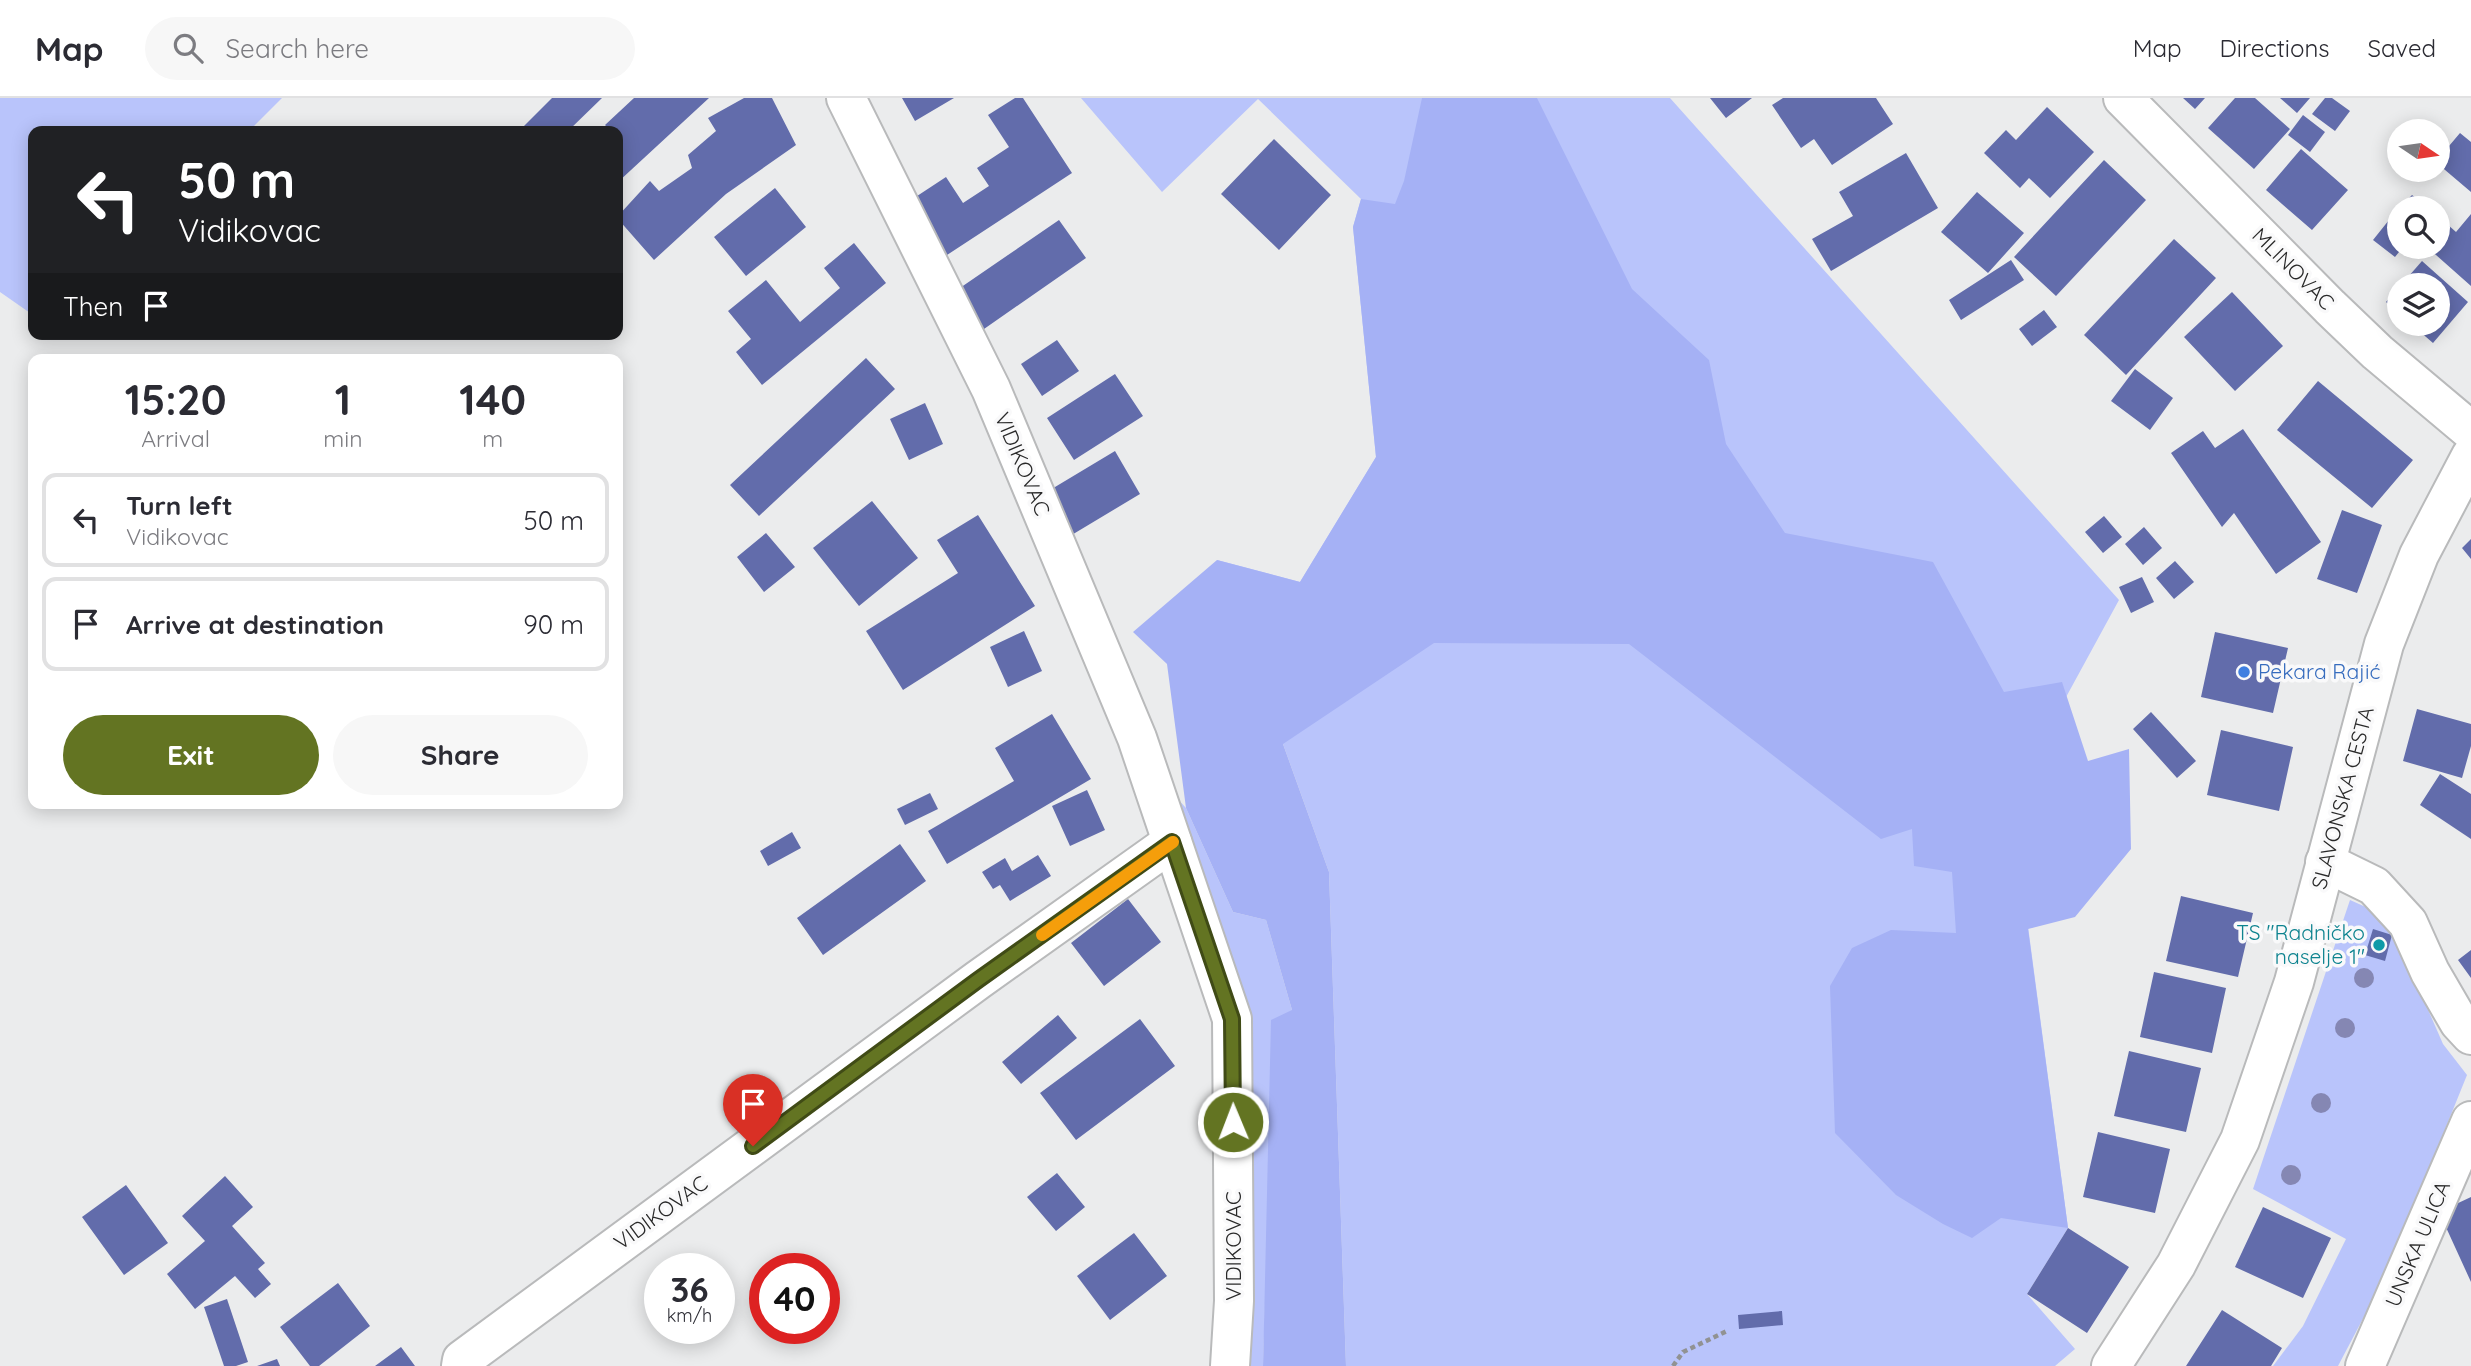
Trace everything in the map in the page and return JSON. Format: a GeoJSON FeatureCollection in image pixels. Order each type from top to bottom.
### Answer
{"type":"FeatureCollection","features":[{"type":"Feature","properties":{"kind":"street","name":"VIDIKOVAC"},"geometry":{"type":"LineString","coordinates":[[846,98],[991,389],[1137,738],[1232,1019],[1234,1301],[1230,1366]]}},
{"type":"Feature","properties":{"kind":"street","name":"MLINOVAC"},"geometry":{"type":"LineString","coordinates":[[2123,98],[2377,352],[2471,430]]}},
{"type":"Feature","properties":{"kind":"street","name":"SLAVONSKA CESTA"},"geometry":{"type":"LineString","coordinates":[[2111,1366],[2176,1265],[2240,1140],[2294,982],[2384,644],[2419,555],[2471,456]]}},
{"type":"Feature","properties":{"kind":"street","name":"VIDIKOVAC"},"geometry":{"type":"LineString","coordinates":[[461,1366],[462,1360],[978,980],[1172,842]]}},
{"type":"Feature","properties":{"kind":"street"},"geometry":{"type":"LineString","coordinates":[[2325,862],[2374,886],[2408,923],[2430,972],[2459,1022],[2471,1035]]}},
{"type":"Feature","properties":{"kind":"street","name":"UNSKA ULICA"},"geometry":{"type":"LineString","coordinates":[[2365,1366],[2471,1121]]}},
{"type":"Feature","properties":{"kind":"path"},"geometry":{"type":"LineString","coordinates":[[1673,1366],[1683,1352],[1727,1331]]}},
{"type":"Feature","properties":{"kind":"shaded area"},"geometry":{"type":"Polygon","coordinates":[[[0,98],[282,98],[254,126],[28,126],[28,312],[0,292],[0,98]]]}},
{"type":"Feature","properties":{"kind":"shaded area"},"geometry":{"type":"Polygon","coordinates":[[[1081,98],[1670,98],[2119,600],[2011,798],[2068,1228],[2027,1294],[2075,1349],[2055,1366],[1346,1366],[1329,872],[1217,560],[1300,582],[1376,457],[1353,227],[1361,199],[1258,99],[1162,192],[1081,98]]]}},
{"type":"Feature","properties":{"kind":"shaded area"},"geometry":{"type":"Polygon","coordinates":[[[1422,98],[1537,98],[1632,289],[1709,360],[1726,444],[1785,533],[1933,562],[2004,692],[2062,682],[2088,761],[2129,749],[2131,849],[2075,917],[2028,929],[2068,1228],[2001,1218],[1972,1238],[1896,1195],[1835,1133],[1830,986],[1852,948],[1891,930],[1956,933],[1952,872],[1914,866],[1912,829],[1881,839],[1629,644],[1434,643],[1283,744],[1329,872],[1346,1366],[1263,1366],[1271,1020],[1292,1010],[1266,920],[1233,912],[1186,808],[1167,664],[1133,632],[1217,560],[1300,582],[1376,457],[1353,227],[1361,199],[1395,204],[1404,181],[1422,98]]]}},
{"type":"Feature","properties":{"kind":"shaded area"},"geometry":{"type":"Polygon","coordinates":[[[1146,764],[1186,808],[1233,912],[1266,920],[1292,1010],[1265,1303],[1263,1366],[1230,1366],[1232,1019],[1146,764]]]}},
{"type":"Feature","properties":{"kind":"shaded area"},"geometry":{"type":"Polygon","coordinates":[[[2350,900],[2377,912],[2392,927],[2443,1044],[2467,1075],[2387,1273],[2338,1366],[2273,1366],[2303,1326],[2346,1239],[2253,1189],[2350,900]]]}},
{"type":"Feature","properties":{"kind":"building"},"geometry":{"type":"Polygon","coordinates":[[[552,98],[602,98],[573,126],[524,126],[552,98]]]}},
{"type":"Feature","properties":{"kind":"building"},"geometry":{"type":"Polygon","coordinates":[[[634,98],[709,98],[623,177],[623,126],[605,125],[634,98]]]}},
{"type":"Feature","properties":{"kind":"building"},"geometry":{"type":"Polygon","coordinates":[[[744,98],[772,98],[796,145],[726,194],[654,260],[623,225],[623,211],[650,181],[659,191],[692,168],[688,155],[716,131],[708,118],[744,98]]]}},
{"type":"Feature","properties":{"kind":"building"},"geometry":{"type":"Polygon","coordinates":[[[902,98],[954,98],[915,121],[902,98]]]}},
{"type":"Feature","properties":{"kind":"building"},"geometry":{"type":"Polygon","coordinates":[[[1015,98],[1023,98],[1072,173],[947,255],[911,200],[946,177],[963,203],[989,186],[977,168],[1009,147],[988,115],[1015,98]]]}},
{"type":"Feature","properties":{"kind":"building"},"geometry":{"type":"Polygon","coordinates":[[[1710,98],[1752,98],[1726,118],[1710,98]]]}},
{"type":"Feature","properties":{"kind":"building"},"geometry":{"type":"Polygon","coordinates":[[[1783,98],[1876,98],[1893,124],[1832,165],[1814,139],[1801,148],[1772,105],[1783,98]]]}},
{"type":"Feature","properties":{"kind":"building"},"geometry":{"type":"Polygon","coordinates":[[[2183,98],[2205,98],[2195,109],[2183,98]]]}},
{"type":"Feature","properties":{"kind":"building"},"geometry":{"type":"Polygon","coordinates":[[[2235,98],[2255,98],[2290,129],[2254,169],[2208,128],[2235,98]]]}},
{"type":"Feature","properties":{"kind":"building"},"geometry":{"type":"Polygon","coordinates":[[[2280,98],[2310,98],[2297,113],[2280,98]]]}},
{"type":"Feature","properties":{"kind":"building"},"geometry":{"type":"Polygon","coordinates":[[[2325,98],[2332,98],[2350,111],[2335,131],[2312,114],[2325,98]]]}},
{"type":"Feature","properties":{"kind":"building"},"geometry":{"type":"Polygon","coordinates":[[[2047,107],[2094,152],[2050,198],[2029,178],[2020,188],[1984,153],[2006,130],[2016,140],[2047,107]]]}},
{"type":"Feature","properties":{"kind":"building"},"geometry":{"type":"Polygon","coordinates":[[[2303,115],[2325,132],[2310,152],[2288,135],[2303,115]]]}},
{"type":"Feature","properties":{"kind":"building"},"geometry":{"type":"Polygon","coordinates":[[[2460,133],[2471,142],[2471,192],[2450,174],[2450,145],[2460,133]]]}},
{"type":"Feature","properties":{"kind":"building"},"geometry":{"type":"Polygon","coordinates":[[[1274,139],[1331,195],[1279,250],[1221,194],[1274,139]]]}},
{"type":"Feature","properties":{"kind":"building"},"geometry":{"type":"Polygon","coordinates":[[[2301,149],[2348,190],[2312,230],[2266,190],[2301,149]]]}},
{"type":"Feature","properties":{"kind":"building"},"geometry":{"type":"Polygon","coordinates":[[[1906,153],[1938,208],[1831,271],[1812,239],[1853,216],[1839,192],[1906,153]]]}},
{"type":"Feature","properties":{"kind":"building"},"geometry":{"type":"Polygon","coordinates":[[[2104,160],[2146,200],[2056,296],[2014,257],[2104,160]]]}},
{"type":"Feature","properties":{"kind":"building"},"geometry":{"type":"Polygon","coordinates":[[[775,188],[806,227],[746,276],[714,237],[775,188]]]}},
{"type":"Feature","properties":{"kind":"building"},"geometry":{"type":"Polygon","coordinates":[[[1977,192],[2024,233],[1988,273],[1941,232],[1977,192]]]}},
{"type":"Feature","properties":{"kind":"building"},"geometry":{"type":"Polygon","coordinates":[[[2471,214],[2471,286],[2441,259],[2450,259],[2450,227],[2456,232],[2471,214]]]}},
{"type":"Feature","properties":{"kind":"building"},"geometry":{"type":"Polygon","coordinates":[[[1059,220],[1086,258],[984,329],[957,290],[1059,220]]]}},
{"type":"Feature","properties":{"kind":"building"},"geometry":{"type":"Polygon","coordinates":[[[2387,222],[2387,251],[2373,240],[2387,222]]]}},
{"type":"Feature","properties":{"kind":"building"},"geometry":{"type":"Polygon","coordinates":[[[2174,239],[2216,278],[2126,375],[2084,335],[2174,239]]]}},
{"type":"Feature","properties":{"kind":"building"},"geometry":{"type":"Polygon","coordinates":[[[854,243],[886,283],[762,385],[736,352],[751,339],[728,311],[766,280],[800,322],[840,288],[824,268],[854,243]]]}},
{"type":"Feature","properties":{"kind":"building"},"geometry":{"type":"Polygon","coordinates":[[[2011,260],[2024,280],[1961,320],[1949,300],[2011,260]]]}},
{"type":"Feature","properties":{"kind":"building"},"geometry":{"type":"Polygon","coordinates":[[[2422,261],[2435,273],[2412,273],[2422,261]]]}},
{"type":"Feature","properties":{"kind":"building"},"geometry":{"type":"Polygon","coordinates":[[[2450,286],[2468,302],[2450,323],[2450,286]]]}},
{"type":"Feature","properties":{"kind":"building"},"geometry":{"type":"Polygon","coordinates":[[[2232,292],[2283,346],[2235,391],[2184,337],[2232,292]]]}},
{"type":"Feature","properties":{"kind":"building"},"geometry":{"type":"Polygon","coordinates":[[[2044,310],[2057,327],[2032,346],[2019,329],[2044,310]]]}},
{"type":"Feature","properties":{"kind":"building"},"geometry":{"type":"Polygon","coordinates":[[[2425,336],[2439,336],[2433,343],[2425,336]]]}},
{"type":"Feature","properties":{"kind":"building"},"geometry":{"type":"Polygon","coordinates":[[[1057,340],[1079,371],[1042,396],[1021,364],[1057,340]]]}},
{"type":"Feature","properties":{"kind":"building"},"geometry":{"type":"Polygon","coordinates":[[[866,358],[895,389],[759,516],[730,485],[866,358]]]}},
{"type":"Feature","properties":{"kind":"building"},"geometry":{"type":"Polygon","coordinates":[[[2135,369],[2173,398],[2150,430],[2111,401],[2135,369]]]}},
{"type":"Feature","properties":{"kind":"building"},"geometry":{"type":"Polygon","coordinates":[[[1115,374],[1143,416],[1074,460],[1047,418],[1115,374]]]}},
{"type":"Feature","properties":{"kind":"building"},"geometry":{"type":"Polygon","coordinates":[[[2318,381],[2413,460],[2372,508],[2277,430],[2318,381]]]}},
{"type":"Feature","properties":{"kind":"building"},"geometry":{"type":"Polygon","coordinates":[[[925,403],[943,444],[909,460],[890,419],[925,403]]]}},
{"type":"Feature","properties":{"kind":"building"},"geometry":{"type":"Polygon","coordinates":[[[2243,429],[2321,542],[2276,574],[2234,513],[2222,527],[2171,453],[2203,431],[2215,448],[2243,429]]]}},
{"type":"Feature","properties":{"kind":"building"},"geometry":{"type":"Polygon","coordinates":[[[1115,451],[1140,494],[1070,536],[1045,493],[1115,451]]]}},
{"type":"Feature","properties":{"kind":"building"},"geometry":{"type":"Polygon","coordinates":[[[872,501],[918,558],[859,606],[813,548],[872,501]]]}},
{"type":"Feature","properties":{"kind":"building"},"geometry":{"type":"Polygon","coordinates":[[[2342,510],[2382,525],[2357,593],[2317,579],[2342,510]]]}},
{"type":"Feature","properties":{"kind":"building"},"geometry":{"type":"Polygon","coordinates":[[[978,515],[1035,606],[903,690],[866,631],[958,573],[937,540],[978,515]]]}},
{"type":"Feature","properties":{"kind":"building"},"geometry":{"type":"Polygon","coordinates":[[[2104,516],[2122,537],[2103,553],[2085,532],[2104,516]]]}},
{"type":"Feature","properties":{"kind":"building"},"geometry":{"type":"Polygon","coordinates":[[[2144,527],[2162,548],[2143,565],[2125,544],[2144,527]]]}},
{"type":"Feature","properties":{"kind":"building"},"geometry":{"type":"Polygon","coordinates":[[[766,533],[795,567],[764,592],[737,557],[766,533]]]}},
{"type":"Feature","properties":{"kind":"building"},"geometry":{"type":"Polygon","coordinates":[[[2471,539],[2471,559],[2462,548],[2471,539]]]}},
{"type":"Feature","properties":{"kind":"building"},"geometry":{"type":"Polygon","coordinates":[[[2175,561],[2194,582],[2174,599],[2156,578],[2175,561]]]}},
{"type":"Feature","properties":{"kind":"building"},"geometry":{"type":"Polygon","coordinates":[[[2142,577],[2154,602],[2131,613],[2119,587],[2142,577]]]}},
{"type":"Feature","properties":{"kind":"building"},"geometry":{"type":"Polygon","coordinates":[[[1024,631],[1042,671],[1008,687],[990,647],[1024,631]]]}},
{"type":"Feature","properties":{"kind":"building","name":"Pekara Rajić"},"geometry":{"type":"Polygon","coordinates":[[[2215,632],[2288,648],[2273,713],[2201,697],[2215,632]]]}},
{"type":"Feature","properties":{"kind":"building"},"geometry":{"type":"Polygon","coordinates":[[[2417,709],[2471,724],[2471,746],[2462,778],[2403,761],[2417,709]]]}},
{"type":"Feature","properties":{"kind":"building"},"geometry":{"type":"Polygon","coordinates":[[[2151,712],[2196,761],[2177,778],[2133,729],[2151,712]]]}},
{"type":"Feature","properties":{"kind":"building"},"geometry":{"type":"Polygon","coordinates":[[[1052,714],[1091,779],[947,864],[928,831],[1014,781],[995,748],[1052,714]]]}},
{"type":"Feature","properties":{"kind":"building"},"geometry":{"type":"Polygon","coordinates":[[[2221,730],[2293,747],[2279,811],[2207,795],[2221,730]]]}},
{"type":"Feature","properties":{"kind":"building"},"geometry":{"type":"Polygon","coordinates":[[[2440,774],[2471,794],[2471,839],[2420,805],[2440,774]]]}},
{"type":"Feature","properties":{"kind":"building"},"geometry":{"type":"Polygon","coordinates":[[[1087,790],[1105,830],[1070,846],[1052,806],[1087,790]]]}},
{"type":"Feature","properties":{"kind":"building"},"geometry":{"type":"Polygon","coordinates":[[[930,793],[938,809],[905,825],[897,809],[930,793]]]}},
{"type":"Feature","properties":{"kind":"building"},"geometry":{"type":"Polygon","coordinates":[[[792,832],[801,848],[768,866],[760,851],[792,832]]]}},
{"type":"Feature","properties":{"kind":"building"},"geometry":{"type":"Polygon","coordinates":[[[900,844],[926,881],[823,955],[797,918],[900,844]]]}},
{"type":"Feature","properties":{"kind":"building"},"geometry":{"type":"Polygon","coordinates":[[[1038,855],[1051,876],[1010,901],[1000,885],[993,889],[982,872],[1005,858],[1012,871],[1038,855]]]}},
{"type":"Feature","properties":{"kind":"building"},"geometry":{"type":"Polygon","coordinates":[[[2181,896],[2253,913],[2238,977],[2166,961],[2181,896]]]}},
{"type":"Feature","properties":{"kind":"building"},"geometry":{"type":"Polygon","coordinates":[[[1128,899],[1161,942],[1104,986],[1071,943],[1128,899]]]}},
{"type":"Feature","properties":{"kind":"building","name":"TS \"Radničko naselje 1\""},"geometry":{"type":"Polygon","coordinates":[[[2373,929],[2392,935],[2385,961],[2365,955],[2373,929]]]}},
{"type":"Feature","properties":{"kind":"building"},"geometry":{"type":"Polygon","coordinates":[[[2471,950],[2471,978],[2458,960],[2471,950]]]}},
{"type":"Feature","properties":{"kind":"building"},"geometry":{"type":"Polygon","coordinates":[[[2154,972],[2226,988],[2212,1053],[2140,1037],[2154,972]]]}},
{"type":"Feature","properties":{"kind":"building"},"geometry":{"type":"Polygon","coordinates":[[[1058,1015],[1077,1038],[1021,1084],[1002,1062],[1058,1015]]]}},
{"type":"Feature","properties":{"kind":"building"},"geometry":{"type":"Polygon","coordinates":[[[1140,1019],[1175,1066],[1076,1140],[1040,1093],[1140,1019]]]}},
{"type":"Feature","properties":{"kind":"building"},"geometry":{"type":"Polygon","coordinates":[[[2129,1051],[2201,1068],[2186,1132],[2114,1116],[2129,1051]]]}},
{"type":"Feature","properties":{"kind":"building"},"geometry":{"type":"Polygon","coordinates":[[[2098,1132],[2170,1149],[2155,1213],[2083,1197],[2098,1132]]]}},
{"type":"Feature","properties":{"kind":"building"},"geometry":{"type":"Polygon","coordinates":[[[1057,1173],[1085,1207],[1056,1231],[1027,1197],[1057,1173]]]}},
{"type":"Feature","properties":{"kind":"building"},"geometry":{"type":"Polygon","coordinates":[[[225,1176],[253,1207],[232,1226],[265,1263],[258,1269],[271,1284],[255,1298],[235,1276],[195,1309],[167,1274],[205,1241],[182,1216],[225,1176]]]}},
{"type":"Feature","properties":{"kind":"building"},"geometry":{"type":"Polygon","coordinates":[[[126,1185],[168,1243],[124,1275],[82,1217],[126,1185]]]}},
{"type":"Feature","properties":{"kind":"building"},"geometry":{"type":"Polygon","coordinates":[[[2471,1197],[2471,1282],[2439,1212],[2471,1197]]]}},
{"type":"Feature","properties":{"kind":"building"},"geometry":{"type":"Polygon","coordinates":[[[2263,1207],[2331,1238],[2303,1298],[2235,1267],[2263,1207]]]}},
{"type":"Feature","properties":{"kind":"building"},"geometry":{"type":"Polygon","coordinates":[[[2068,1228],[2129,1267],[2087,1333],[2027,1294],[2068,1228]]]}},
{"type":"Feature","properties":{"kind":"building"},"geometry":{"type":"Polygon","coordinates":[[[1134,1233],[1167,1276],[1110,1320],[1077,1276],[1134,1233]]]}},
{"type":"Feature","properties":{"kind":"building"},"geometry":{"type":"Polygon","coordinates":[[[338,1283],[370,1326],[319,1366],[310,1366],[280,1327],[338,1283]]]}},
{"type":"Feature","properties":{"kind":"building"},"geometry":{"type":"Polygon","coordinates":[[[227,1299],[248,1362],[236,1366],[224,1366],[204,1307],[227,1299]]]}},
{"type":"Feature","properties":{"kind":"building"},"geometry":{"type":"Polygon","coordinates":[[[2222,1310],[2282,1348],[2271,1366],[2186,1366],[2222,1310]]]}},
{"type":"Feature","properties":{"kind":"building"},"geometry":{"type":"Polygon","coordinates":[[[1782,1311],[1783,1325],[1739,1329],[1738,1315],[1782,1311]]]}},
{"type":"Feature","properties":{"kind":"building"},"geometry":{"type":"Polygon","coordinates":[[[401,1347],[415,1366],[375,1366],[401,1347]]]}},
{"type":"Feature","properties":{"kind":"building"},"geometry":{"type":"Polygon","coordinates":[[[277,1359],[280,1366],[257,1366],[277,1359]]]}},
{"type":"Feature","properties":{"kind":"slow traffic"},"geometry":{"type":"LineString","coordinates":[[1042,935],[1173,842]]}},
{"type":"Feature","properties":{"kind":"place","name":"Pekara Rajić"},"geometry":{"type":"Point","coordinates":[2244,672]}},
{"type":"Feature","properties":{"kind":"place","name":"TS \"Radničko naselje 1\""},"geometry":{"type":"Point","coordinates":[2379,945]}},
{"type":"Feature","properties":{"kind":"route"},"geometry":{"type":"LineString","coordinates":[[753,1146],[978,980],[1172,842],[1232,1019],[1233,1122]]}}]}
